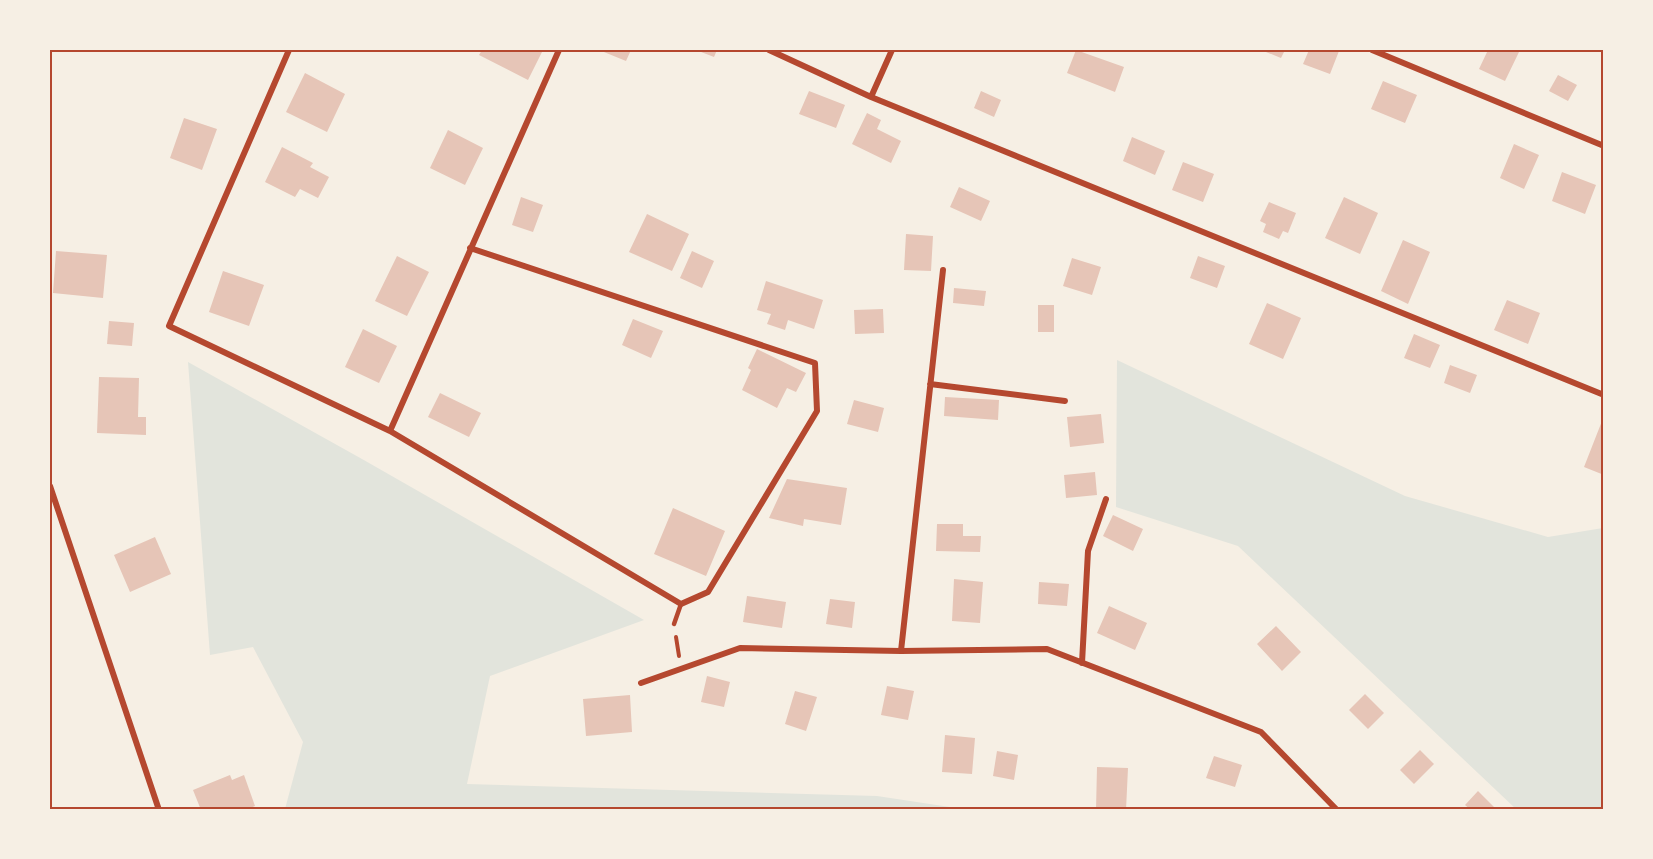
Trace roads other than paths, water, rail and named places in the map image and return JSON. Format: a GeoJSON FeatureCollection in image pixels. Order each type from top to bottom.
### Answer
{"type":"FeatureCollection","features":[{"type":"Feature","properties":{"kind":"street"},"geometry":{"type":"LineString","coordinates":[[289,50],[169,326],[390,431],[681,604],[708,592],[817,411],[815,363],[470,248]]}},
{"type":"Feature","properties":{"kind":"street"},"geometry":{"type":"LineString","coordinates":[[390,431],[559,50]]}},
{"type":"Feature","properties":{"kind":"street"},"geometry":{"type":"LineString","coordinates":[[769,50],[871,97],[1604,394]]}},
{"type":"Feature","properties":{"kind":"street"},"geometry":{"type":"LineString","coordinates":[[871,97],[892,50]]}},
{"type":"Feature","properties":{"kind":"street"},"geometry":{"type":"LineString","coordinates":[[1372,50],[1604,146]]}},
{"type":"Feature","properties":{"kind":"street"},"geometry":{"type":"LineString","coordinates":[[901,651],[943,270]]}},
{"type":"Feature","properties":{"kind":"street"},"geometry":{"type":"LineString","coordinates":[[930,384],[1065,401]]}},
{"type":"Feature","properties":{"kind":"street"},"geometry":{"type":"LineString","coordinates":[[50,486],[159,810]]}},
{"type":"Feature","properties":{"kind":"street"},"geometry":{"type":"LineString","coordinates":[[1083,663],[1088,551],[1106,499]]}},
{"type":"Feature","properties":{"kind":"street"},"geometry":{"type":"LineString","coordinates":[[641,683],[740,648],[901,651],[1047,649],[1261,732],[1337,810]]}},
{"type":"Feature","properties":{"kind":"lane"},"geometry":{"type":"LineString","coordinates":[[674,624],[681,604]]}}]}
